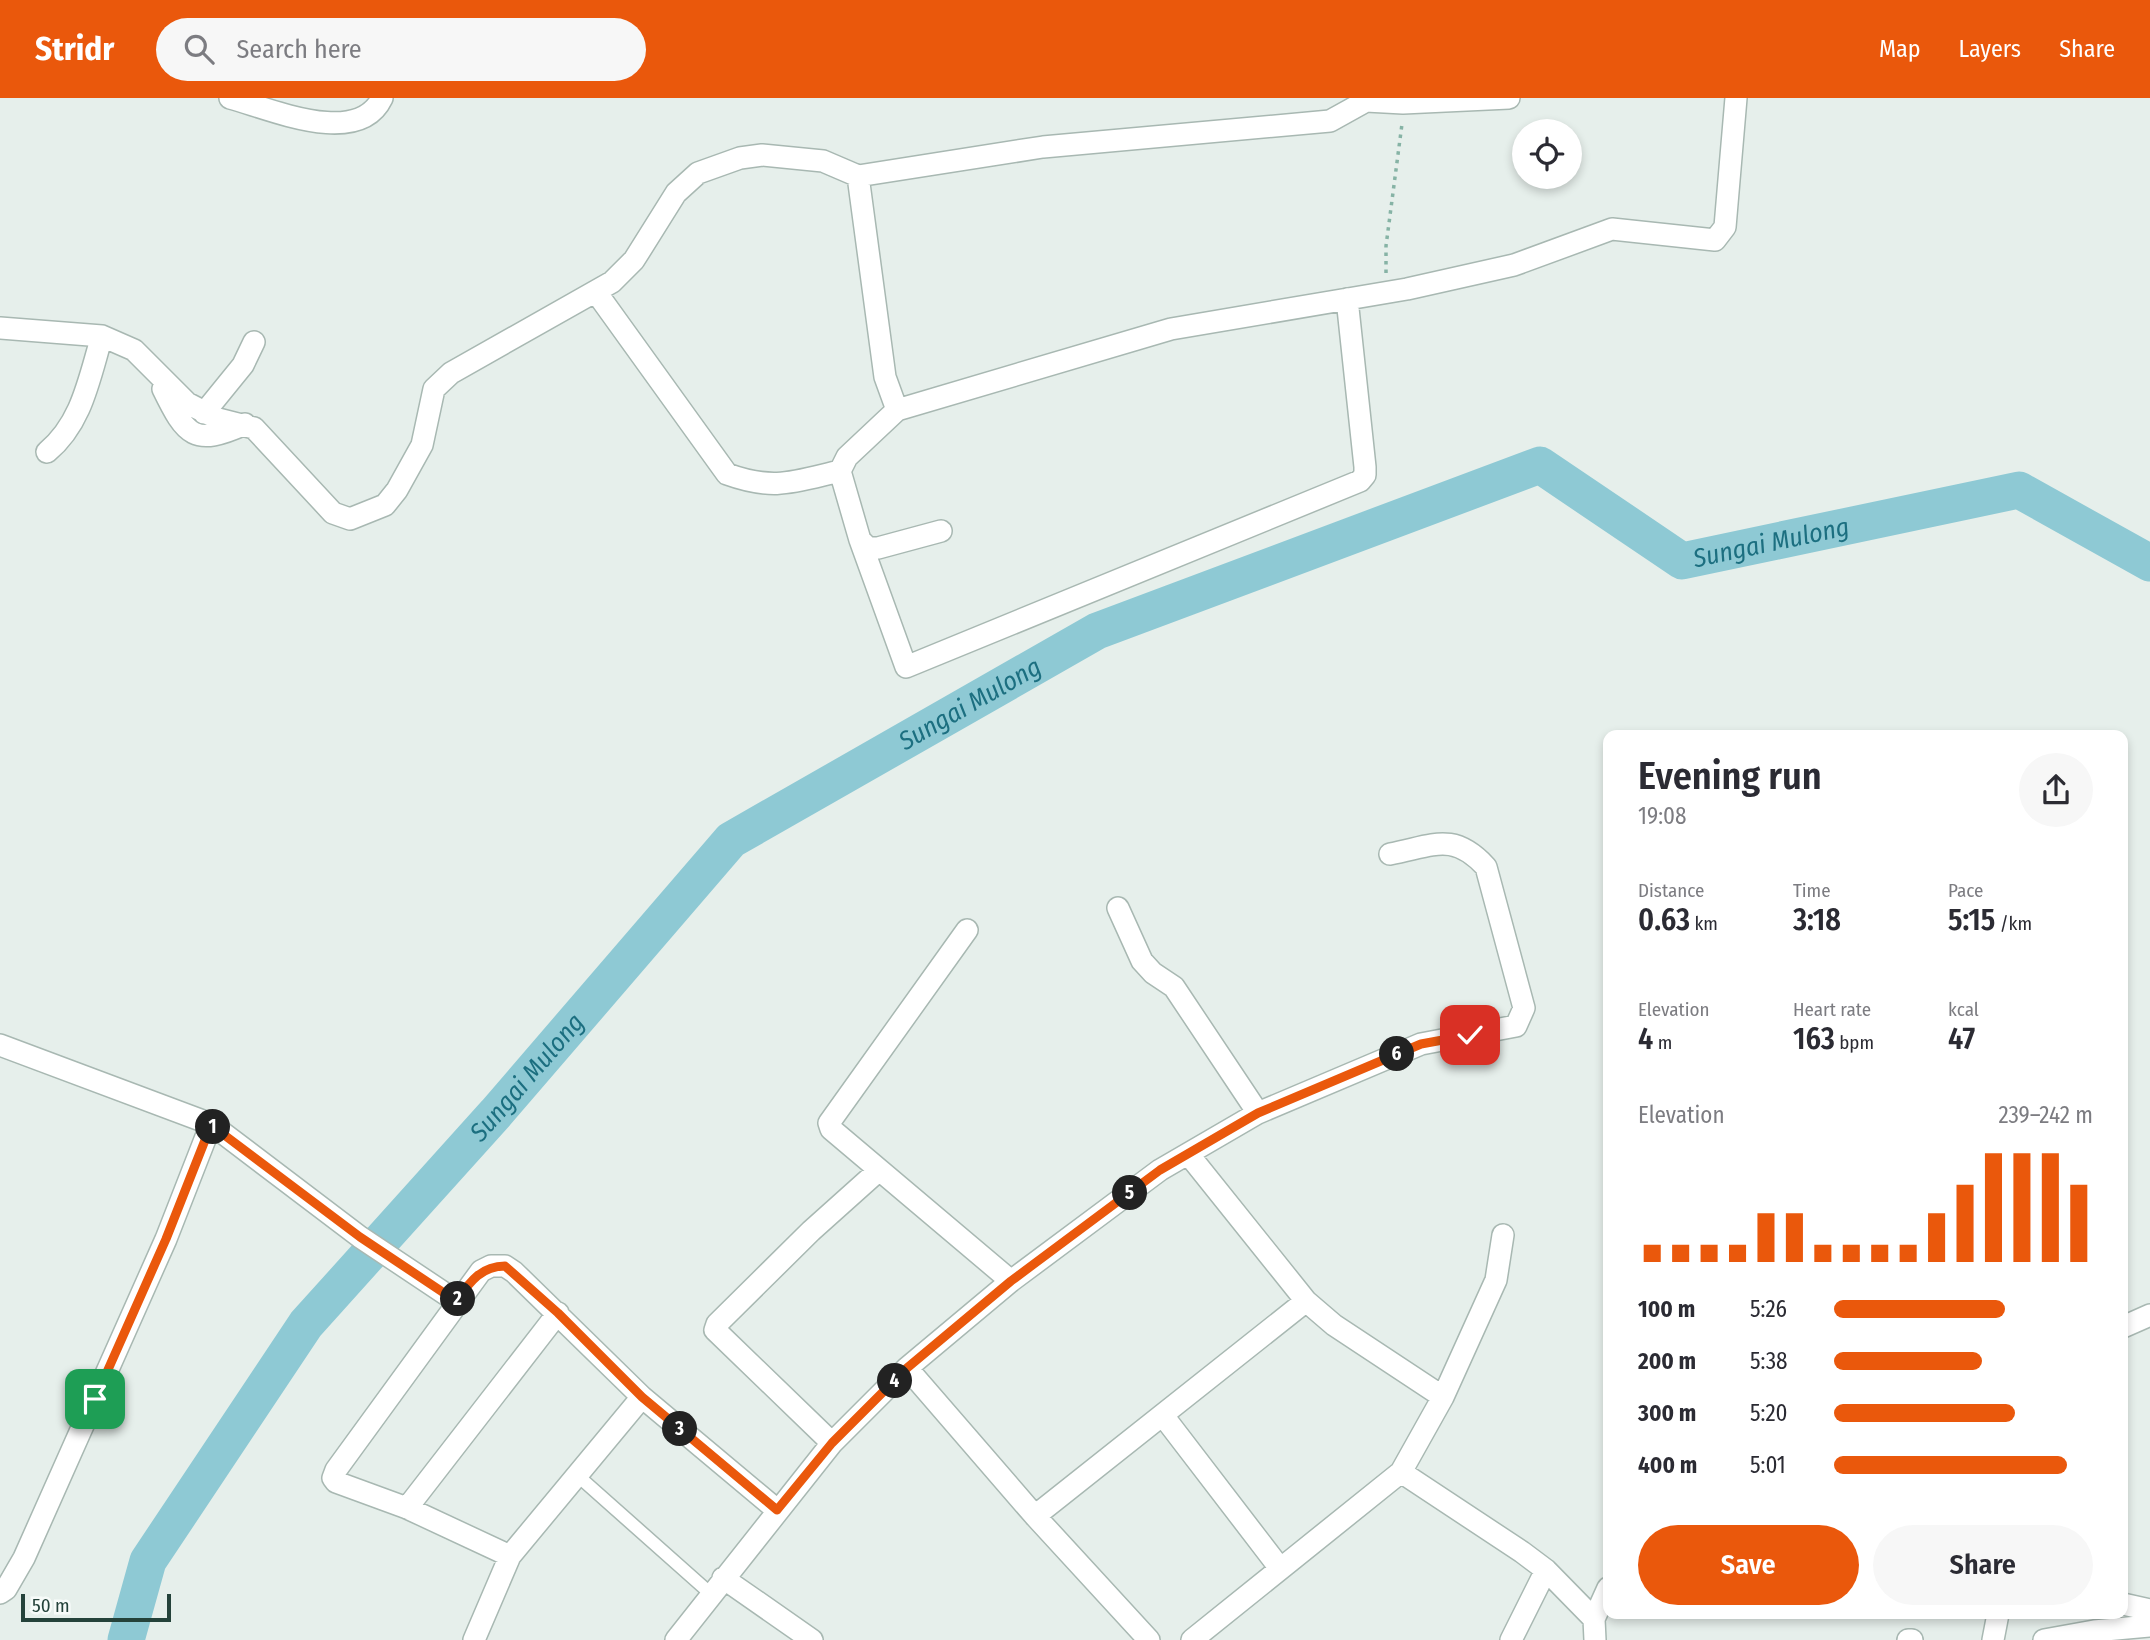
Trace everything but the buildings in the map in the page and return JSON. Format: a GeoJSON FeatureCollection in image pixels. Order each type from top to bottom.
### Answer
{"type":"FeatureCollection","features":[{"type":"Feature","properties":{"kind":"street"},"geometry":{"type":"LineString","coordinates":[[230,98],[319,122],[340,124],[363,120],[373,112],[382,98]]}},
{"type":"Feature","properties":{"kind":"street"},"geometry":{"type":"LineString","coordinates":[[0,328],[102,337],[134,350],[187,403],[204,413],[254,428],[333,513],[350,519],[385,505],[411,468],[422,445],[434,389],[451,373],[612,282],[634,260],[676,192],[698,173],[740,158],[762,155],[823,161],[858,176],[1043,147],[1330,121],[1366,100],[1403,103],[1509,98]]}},
{"type":"Feature","properties":{"kind":"street"},"geometry":{"type":"LineString","coordinates":[[1347,299],[1365,467],[1365,475],[1360,481],[906,667],[860,540],[840,471],[847,457],[897,410],[1171,329],[1387,292],[1514,265],[1612,229],[1715,240],[1725,227],[1736,98]]}},
{"type":"Feature","properties":{"kind":"street"},"geometry":{"type":"LineString","coordinates":[[858,176],[885,377],[897,410]]}},
{"type":"Feature","properties":{"kind":"street"},"geometry":{"type":"LineString","coordinates":[[596,292],[727,474],[756,485],[776,485],[840,471]]}},
{"type":"Feature","properties":{"kind":"street"},"geometry":{"type":"LineString","coordinates":[[47,452],[63,439],[77,417],[102,337]]}},
{"type":"Feature","properties":{"kind":"street"},"geometry":{"type":"LineString","coordinates":[[204,413],[243,365],[254,342]]}},
{"type":"Feature","properties":{"kind":"street"},"geometry":{"type":"LineString","coordinates":[[160,377],[172,405],[189,433],[201,437],[215,436],[245,424]]}},
{"type":"Feature","properties":{"kind":"street"},"geometry":{"type":"LineString","coordinates":[[860,540],[867,548],[878,548],[941,531]]}},
{"type":"Feature","properties":{"kind":"street"},"geometry":{"type":"LineString","coordinates":[[676,1640],[832,1443],[907,1368],[1011,1281],[1160,1170],[1258,1113],[1421,1044],[1516,1026],[1524,1008],[1486,867],[1471,851],[1451,842],[1390,854]]}},
{"type":"Feature","properties":{"kind":"street"},"geometry":{"type":"LineString","coordinates":[[1118,908],[1142,961],[1153,973],[1174,987],[1258,1113]]}},
{"type":"Feature","properties":{"kind":"street"},"geometry":{"type":"LineString","coordinates":[[967,930],[829,1123],[831,1129],[878,1171],[1011,1281]]}},
{"type":"Feature","properties":{"kind":"street"},"geometry":{"type":"LineString","coordinates":[[0,1045],[211,1125],[360,1237],[456,1301]]}},
{"type":"Feature","properties":{"kind":"street"},"geometry":{"type":"LineString","coordinates":[[0,1593],[6,1589],[30,1546],[166,1239],[211,1125]]}},
{"type":"Feature","properties":{"kind":"street"},"geometry":{"type":"LineString","coordinates":[[1189,1155],[1306,1301],[1334,1325],[1443,1397]]}},
{"type":"Feature","properties":{"kind":"street"},"geometry":{"type":"LineString","coordinates":[[832,1443],[715,1330],[717,1324],[811,1231],[878,1171]]}},
{"type":"Feature","properties":{"kind":"street"},"geometry":{"type":"LineString","coordinates":[[1192,1640],[1279,1567],[1401,1472],[1443,1397],[1496,1280],[1503,1235]]}},
{"type":"Feature","properties":{"kind":"street"},"geometry":{"type":"LineString","coordinates":[[510,1556],[407,1508],[336,1482],[333,1478],[335,1470],[456,1301],[481,1271],[491,1266],[505,1266],[558,1313],[642,1397],[777,1510]]}},
{"type":"Feature","properties":{"kind":"street"},"geometry":{"type":"LineString","coordinates":[[1035,1516],[1164,1417],[1306,1301]]}},
{"type":"Feature","properties":{"kind":"street"},"geometry":{"type":"LineString","coordinates":[[407,1508],[558,1313]]}},
{"type":"Feature","properties":{"kind":"street"},"geometry":{"type":"LineString","coordinates":[[2128,1324],[2150,1315]]}},
{"type":"Feature","properties":{"kind":"street"},"geometry":{"type":"LineString","coordinates":[[907,1368],[1035,1516],[1149,1640]]}},
{"type":"Feature","properties":{"kind":"street"},"geometry":{"type":"LineString","coordinates":[[474,1640],[510,1556],[642,1397]]}},
{"type":"Feature","properties":{"kind":"street"},"geometry":{"type":"LineString","coordinates":[[1164,1417],[1279,1567]]}},
{"type":"Feature","properties":{"kind":"street"},"geometry":{"type":"LineString","coordinates":[[1401,1472],[1546,1570],[1594,1629]]}},
{"type":"Feature","properties":{"kind":"street"},"geometry":{"type":"LineString","coordinates":[[1511,1640],[1546,1570]]}},
{"type":"Feature","properties":{"kind":"street"},"geometry":{"type":"LineString","coordinates":[[717,1586],[812,1640]]}},
{"type":"Feature","properties":{"kind":"street"},"geometry":{"type":"LineString","coordinates":[[1594,1629],[1603,1603]]}},
{"type":"Feature","properties":{"kind":"street"},"geometry":{"type":"LineString","coordinates":[[2128,1605],[2150,1610]]}},
{"type":"Feature","properties":{"kind":"street"},"geometry":{"type":"LineString","coordinates":[[1993,1640],[1997,1619]]}},
{"type":"Feature","properties":{"kind":"street"},"geometry":{"type":"LineString","coordinates":[[2044,1640],[2150,1626]]}},
{"type":"Feature","properties":{"kind":"lane"},"geometry":{"type":"LineString","coordinates":[[577,1475],[717,1586]]}},
{"type":"Feature","properties":{"kind":"path"},"geometry":{"type":"LineString","coordinates":[[1387,292],[1386,246],[1403,103]]}},
{"type":"Feature","properties":{"kind":"waterway","name":"Sungai Mulong"},"geometry":{"type":"LineString","coordinates":[[126,1640],[148,1561],[306,1324],[496,1113],[731,840],[1097,631],[1540,465],[1682,561],[2019,490],[2150,563]]}},
{"type":"Feature","properties":{"kind":"route"},"geometry":{"type":"LineString","coordinates":[[95,1399],[166,1239],[211,1125],[360,1237],[456,1301],[481,1271],[491,1266],[505,1266],[514,1272],[642,1397],[777,1510],[832,1443],[907,1368],[1011,1281],[1160,1170],[1258,1113],[1421,1044],[1470,1035]]}}]}
